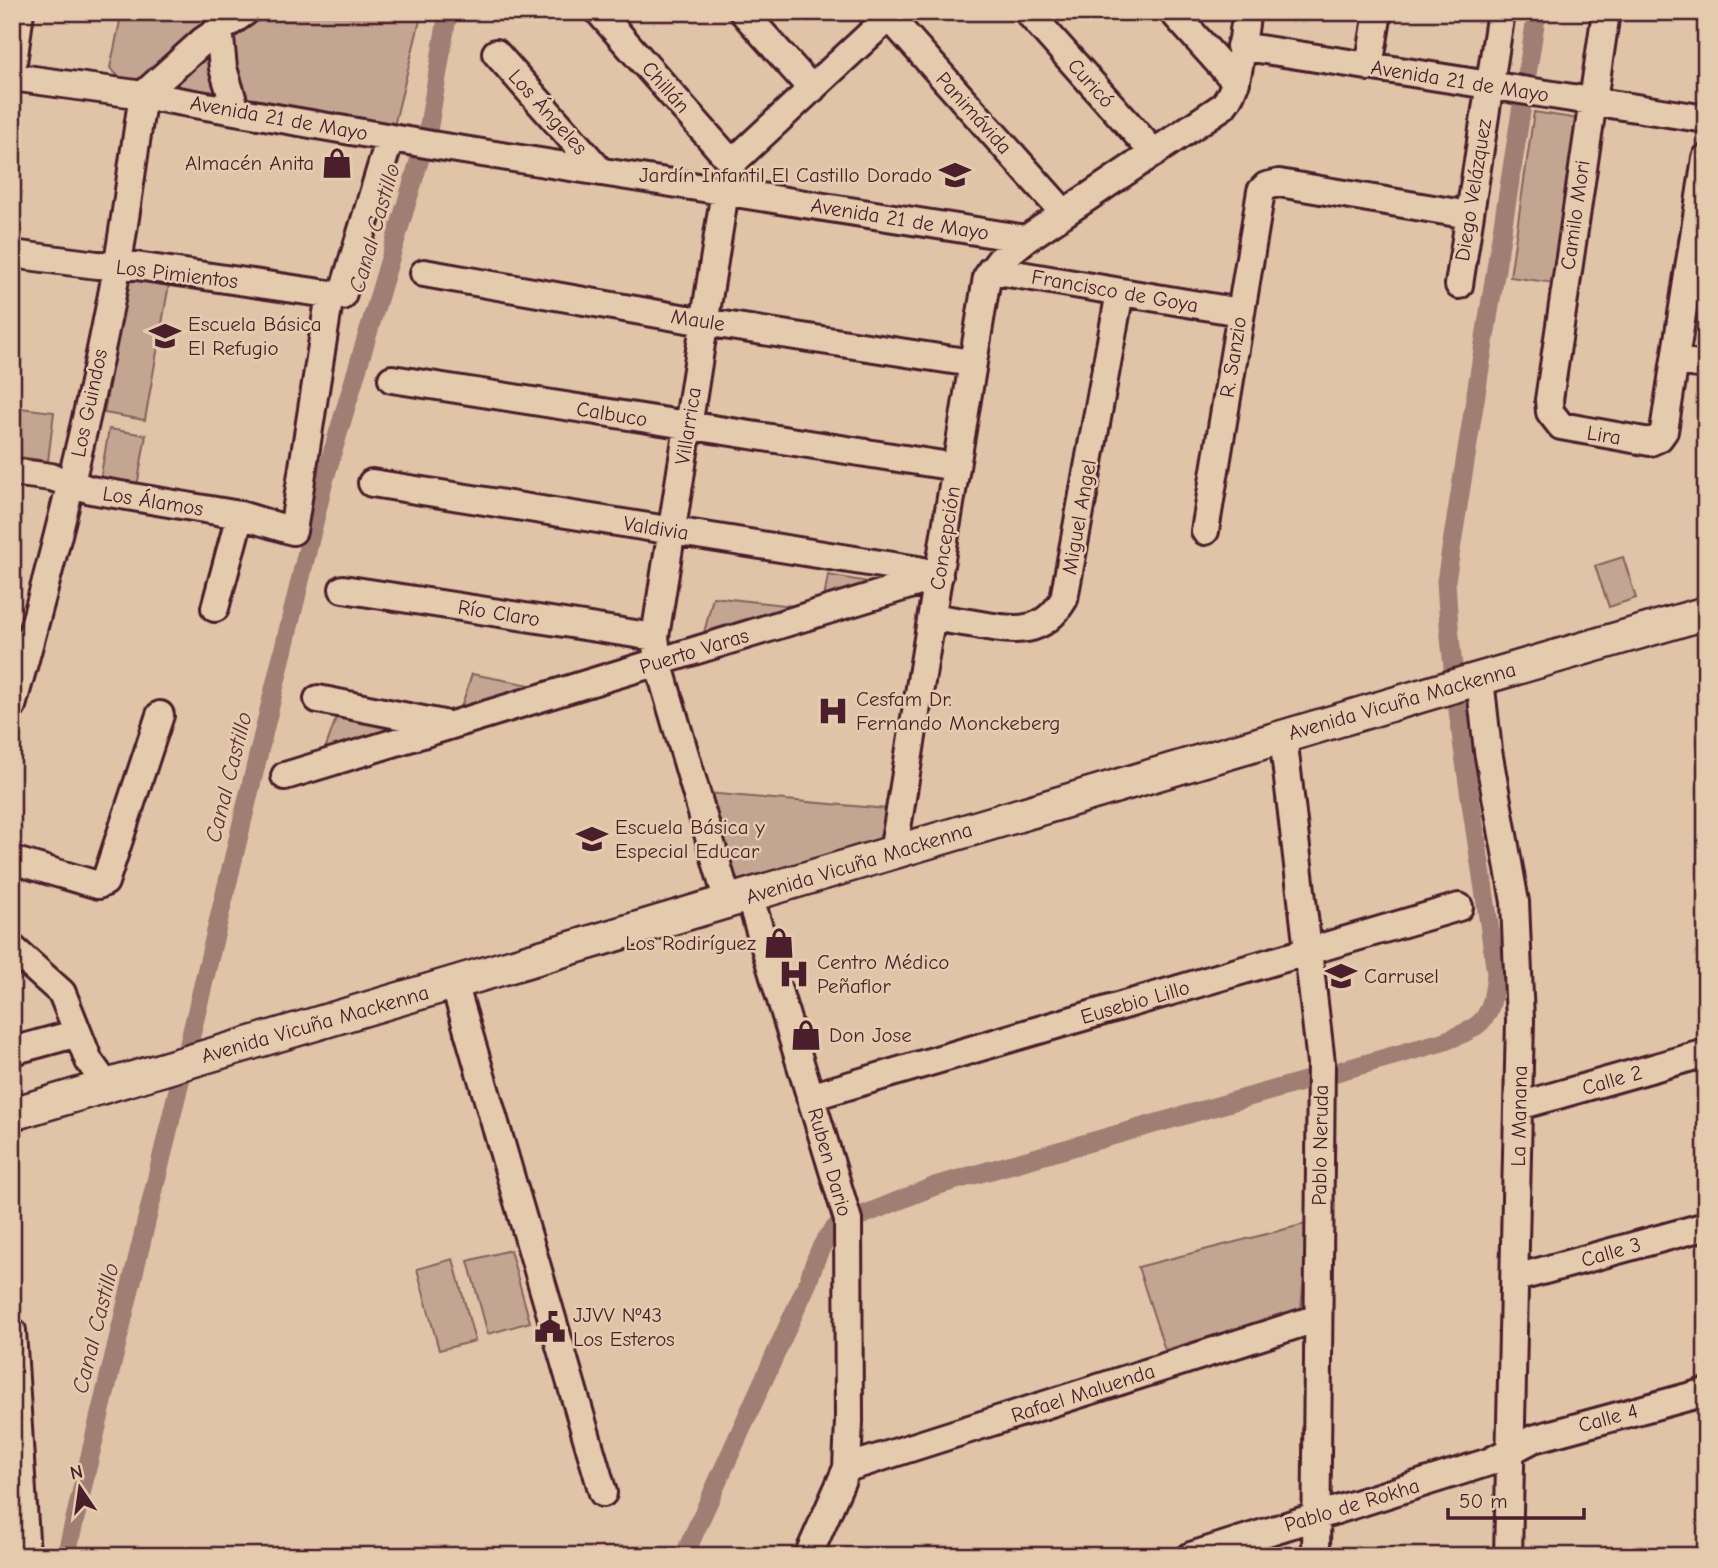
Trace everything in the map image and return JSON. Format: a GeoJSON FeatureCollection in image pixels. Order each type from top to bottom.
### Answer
{"type":"FeatureCollection","features":[{"type":"Feature","properties":{"kind":"main road","name":"Avenida Vicuña Mackenna"},"geometry":{"type":"LineString","coordinates":[[12,1114],[1706,613]]}},
{"type":"Feature","properties":{"kind":"street"},"geometry":{"type":"LineString","coordinates":[[12,69],[20,12]]}},
{"type":"Feature","properties":{"kind":"street"},"geometry":{"type":"LineString","coordinates":[[143,94],[186,54],[245,12]]}},
{"type":"Feature","properties":{"kind":"street","name":"Chillán"},"geometry":{"type":"LineString","coordinates":[[599,12],[732,163]]}},
{"type":"Feature","properties":{"kind":"street"},"geometry":{"type":"LineString","coordinates":[[743,12],[812,89]]}},
{"type":"Feature","properties":{"kind":"street","name":"Curicó"},"geometry":{"type":"LineString","coordinates":[[1028,12],[1154,153]]}},
{"type":"Feature","properties":{"kind":"street"},"geometry":{"type":"LineString","coordinates":[[1173,12],[1236,82]]}},
{"type":"Feature","properties":{"kind":"street"},"geometry":{"type":"LineString","coordinates":[[991,270],[1026,239],[1223,106],[1236,82],[1247,12]]}},
{"type":"Feature","properties":{"kind":"street"},"geometry":{"type":"LineString","coordinates":[[1369,67],[1378,12]]}},
{"type":"Feature","properties":{"kind":"street","name":"Diego Velázquez"},"geometry":{"type":"LineString","coordinates":[[1459,285],[1469,215],[1497,87],[1501,12]]}},
{"type":"Feature","properties":{"kind":"street","name":"Camilo Mori"},"geometry":{"type":"LineString","coordinates":[[1552,418],[1549,400],[1606,12]]}},
{"type":"Feature","properties":{"kind":"street"},"geometry":{"type":"LineString","coordinates":[[732,163],[889,14]]}},
{"type":"Feature","properties":{"kind":"street","name":"Panimávida"},"geometry":{"type":"LineString","coordinates":[[889,14],[1064,214]]}},
{"type":"Feature","properties":{"kind":"street"},"geometry":{"type":"LineString","coordinates":[[219,28],[223,68],[236,111]]}},
{"type":"Feature","properties":{"kind":"street","name":"Avenida 21 de Mayo"},"geometry":{"type":"LineString","coordinates":[[1241,46],[1706,119]]}},
{"type":"Feature","properties":{"kind":"street","name":"Los Ángeles"},"geometry":{"type":"LineString","coordinates":[[496,53],[601,172]]}},
{"type":"Feature","properties":{"kind":"street","name":"Avenida 21 de Mayo"},"geometry":{"type":"LineString","coordinates":[[12,76],[143,94],[410,141],[1026,239]]}},
{"type":"Feature","properties":{"kind":"street","name":"Los Guindos"},"geometry":{"type":"LineString","coordinates":[[12,706],[72,484],[117,266],[143,94]]}},
{"type":"Feature","properties":{"kind":"street"},"geometry":{"type":"LineString","coordinates":[[336,295],[410,141]]}},
{"type":"Feature","properties":{"kind":"street"},"geometry":{"type":"LineString","coordinates":[[1706,158],[1675,361],[1706,365]]}},
{"type":"Feature","properties":{"kind":"street","name":"Villarrica"},"geometry":{"type":"LineString","coordinates":[[732,163],[704,322],[657,650],[738,899]]}},
{"type":"Feature","properties":{"kind":"street","name":"R. Sanzio"},"geometry":{"type":"LineString","coordinates":[[1205,531],[1259,198],[1266,186],[1279,183],[1469,215]]}},
{"type":"Feature","properties":{"kind":"street","name":"Los Pimientos"},"geometry":{"type":"LineString","coordinates":[[12,254],[136,266],[336,295]]}},
{"type":"Feature","properties":{"kind":"street","name":"Francisco de Goya"},"geometry":{"type":"LineString","coordinates":[[991,270],[1240,312]]}},
{"type":"Feature","properties":{"kind":"street","name":"Concepción"},"geometry":{"type":"LineString","coordinates":[[893,853],[984,290],[991,270]]}},
{"type":"Feature","properties":{"kind":"street","name":"Maule"},"geometry":{"type":"LineString","coordinates":[[424,273],[704,322],[972,363]]}},
{"type":"Feature","properties":{"kind":"street","name":"Miguel Angel"},"geometry":{"type":"LineString","coordinates":[[932,617],[1007,629],[1026,629],[1052,616],[1064,599],[1120,292]]}},
{"type":"Feature","properties":{"kind":"street","name":"Los Álamos"},"geometry":{"type":"LineString","coordinates":[[12,472],[51,477],[90,491],[240,515],[293,531],[336,295]]}},
{"type":"Feature","properties":{"kind":"street","name":"Lira"},"geometry":{"type":"LineString","coordinates":[[1552,418],[1567,429],[1650,442],[1659,438],[1664,431],[1675,361]]}},
{"type":"Feature","properties":{"kind":"street","name":"Calbuco"},"geometry":{"type":"LineString","coordinates":[[392,379],[956,467]]}},
{"type":"Feature","properties":{"kind":"street","name":"Valdivia"},"geometry":{"type":"LineString","coordinates":[[372,484],[918,570],[939,576]]}},
{"type":"Feature","properties":{"kind":"street"},"geometry":{"type":"LineString","coordinates":[[215,608],[240,515]]}},
{"type":"Feature","properties":{"kind":"street","name":"Puerto Varas"},"geometry":{"type":"LineString","coordinates":[[285,776],[449,725],[657,650],[939,576]]}},
{"type":"Feature","properties":{"kind":"street","name":"Río Claro"},"geometry":{"type":"LineString","coordinates":[[343,589],[657,650]]}},
{"type":"Feature","properties":{"kind":"street","name":"La Manana"},"geometry":{"type":"LineString","coordinates":[[1480,679],[1488,751],[1515,902],[1520,1020],[1508,1556]]}},
{"type":"Feature","properties":{"kind":"street","name":"Puerto Varas"},"geometry":{"type":"LineString","coordinates":[[318,699],[449,725]]}},
{"type":"Feature","properties":{"kind":"street"},"geometry":{"type":"LineString","coordinates":[[12,860],[98,885],[105,881],[160,715]]}},
{"type":"Feature","properties":{"kind":"street","name":"Pablo Neruda"},"geometry":{"type":"LineString","coordinates":[[1283,736],[1321,1074],[1315,1556]]}},
{"type":"Feature","properties":{"kind":"street","name":"Ruben Dario"},"geometry":{"type":"LineString","coordinates":[[738,899],[810,1097],[848,1220],[847,1468],[808,1556]]}},
{"type":"Feature","properties":{"kind":"street","name":"Eusebio Lillo"},"geometry":{"type":"LineString","coordinates":[[810,1097],[1459,907]]}},
{"type":"Feature","properties":{"kind":"street"},"geometry":{"type":"LineString","coordinates":[[12,948],[62,993],[89,1061],[107,1086]]}},
{"type":"Feature","properties":{"kind":"street"},"geometry":{"type":"LineString","coordinates":[[454,983],[603,1493]]}},
{"type":"Feature","properties":{"kind":"street"},"geometry":{"type":"LineString","coordinates":[[12,1051],[78,1033]]}},
{"type":"Feature","properties":{"kind":"street","name":"Calle 2"},"geometry":{"type":"LineString","coordinates":[[1519,1107],[1706,1053]]}},
{"type":"Feature","properties":{"kind":"street","name":"Calle 3"},"geometry":{"type":"LineString","coordinates":[[1516,1279],[1706,1226]]}},
{"type":"Feature","properties":{"kind":"street","name":"Rafael Maluenda"},"geometry":{"type":"LineString","coordinates":[[847,1468],[1318,1318]]}},
{"type":"Feature","properties":{"kind":"street"},"geometry":{"type":"LineString","coordinates":[[12,1331],[26,1556]]}},
{"type":"Feature","properties":{"kind":"street","name":"Calle 4"},"geometry":{"type":"LineString","coordinates":[[1512,1450],[1533,1439],[1706,1392]]}},
{"type":"Feature","properties":{"kind":"street","name":"Pablo de Rokha"},"geometry":{"type":"LineString","coordinates":[[1191,1556],[1489,1462],[1512,1450]]}},
{"type":"Feature","properties":{"kind":"shaded area"},"geometry":{"type":"Polygon","coordinates":[[[122,12],[422,12],[392,134],[123,81],[110,68],[122,12]]]}},
{"type":"Feature","properties":{"kind":"shaded area"},"geometry":{"type":"Polygon","coordinates":[[[1534,112],[1579,119],[1554,283],[1510,277],[1534,112]]]}},
{"type":"Feature","properties":{"kind":"shaded area"},"geometry":{"type":"Polygon","coordinates":[[[128,277],[169,284],[145,420],[104,413],[128,277]]]}},
{"type":"Feature","properties":{"kind":"shaded area"},"geometry":{"type":"Polygon","coordinates":[[[12,407],[54,412],[48,461],[12,456],[12,407]]]}},
{"type":"Feature","properties":{"kind":"shaded area"},"geometry":{"type":"Polygon","coordinates":[[[109,429],[146,435],[136,492],[99,486],[109,429]]]}},
{"type":"Feature","properties":{"kind":"shaded area"},"geometry":{"type":"Polygon","coordinates":[[[1623,557],[1636,598],[1609,607],[1595,566],[1623,557]]]}},
{"type":"Feature","properties":{"kind":"shaded area"},"geometry":{"type":"Polygon","coordinates":[[[828,575],[885,585],[823,604],[828,575]]]}},
{"type":"Feature","properties":{"kind":"shaded area"},"geometry":{"type":"Polygon","coordinates":[[[713,597],[793,606],[702,641],[713,597]]]}},
{"type":"Feature","properties":{"kind":"shaded area"},"geometry":{"type":"Polygon","coordinates":[[[472,674],[551,689],[458,717],[472,674]]]}},
{"type":"Feature","properties":{"kind":"shaded area"},"geometry":{"type":"Polygon","coordinates":[[[338,713],[417,727],[323,755],[338,713]]]}},
{"type":"Feature","properties":{"kind":"shaded area"},"geometry":{"type":"Polygon","coordinates":[[[707,793],[887,809],[875,856],[734,898],[707,793]]]}},
{"type":"Feature","properties":{"kind":"shaded area"},"geometry":{"type":"Polygon","coordinates":[[[1309,1223],[1301,1309],[1165,1350],[1138,1267],[1309,1223]]]}},
{"type":"Feature","properties":{"kind":"shaded area"},"geometry":{"type":"Polygon","coordinates":[[[510,1250],[530,1322],[488,1334],[468,1261],[510,1250]]]}},
{"type":"Feature","properties":{"kind":"shaded area"},"geometry":{"type":"Polygon","coordinates":[[[453,1259],[475,1341],[439,1350],[417,1269],[453,1259]]]}},
{"type":"Feature","properties":{"kind":"waterway","name":"Canal Castillo"},"geometry":{"type":"LineString","coordinates":[[66,1556],[324,481],[428,131],[448,12]]}},
{"type":"Feature","properties":{"kind":"waterway"},"geometry":{"type":"LineString","coordinates":[[684,1556],[808,1282],[819,1251],[838,1225],[935,1186],[1442,1042],[1476,1026],[1488,1012],[1496,974],[1460,729],[1446,581],[1537,12]]}},
{"type":"Feature","properties":{"kind":"place","name":"Almacén Anita"},"geometry":{"type":"Point","coordinates":[337,163]}},
{"type":"Feature","properties":{"kind":"place","name":"Jardín Infantil El Castillo Dorado"},"geometry":{"type":"Point","coordinates":[955,175]}},
{"type":"Feature","properties":{"kind":"place","name":"Escuela Básica El Refugio"},"geometry":{"type":"Point","coordinates":[165,336]}},
{"type":"Feature","properties":{"kind":"place","name":"Cesfam Dr. Fernando Monckeberg"},"geometry":{"type":"Point","coordinates":[833,711]}},
{"type":"Feature","properties":{"kind":"place","name":"Escuela Básica y Especial Educar"},"geometry":{"type":"Point","coordinates":[592,839]}},
{"type":"Feature","properties":{"kind":"place","name":"Los Rodiríguez"},"geometry":{"type":"Point","coordinates":[779,943]}},
{"type":"Feature","properties":{"kind":"place","name":"Centro Médico Peñaflor"},"geometry":{"type":"Point","coordinates":[794,974]}},
{"type":"Feature","properties":{"kind":"place","name":"Carrusel"},"geometry":{"type":"Point","coordinates":[1341,976]}},
{"type":"Feature","properties":{"kind":"place","name":"Don Jose"},"geometry":{"type":"Point","coordinates":[806,1035]}},
{"type":"Feature","properties":{"kind":"place","name":"JJVV Nº43 Los Esteros"},"geometry":{"type":"Point","coordinates":[550,1327]}}]}
